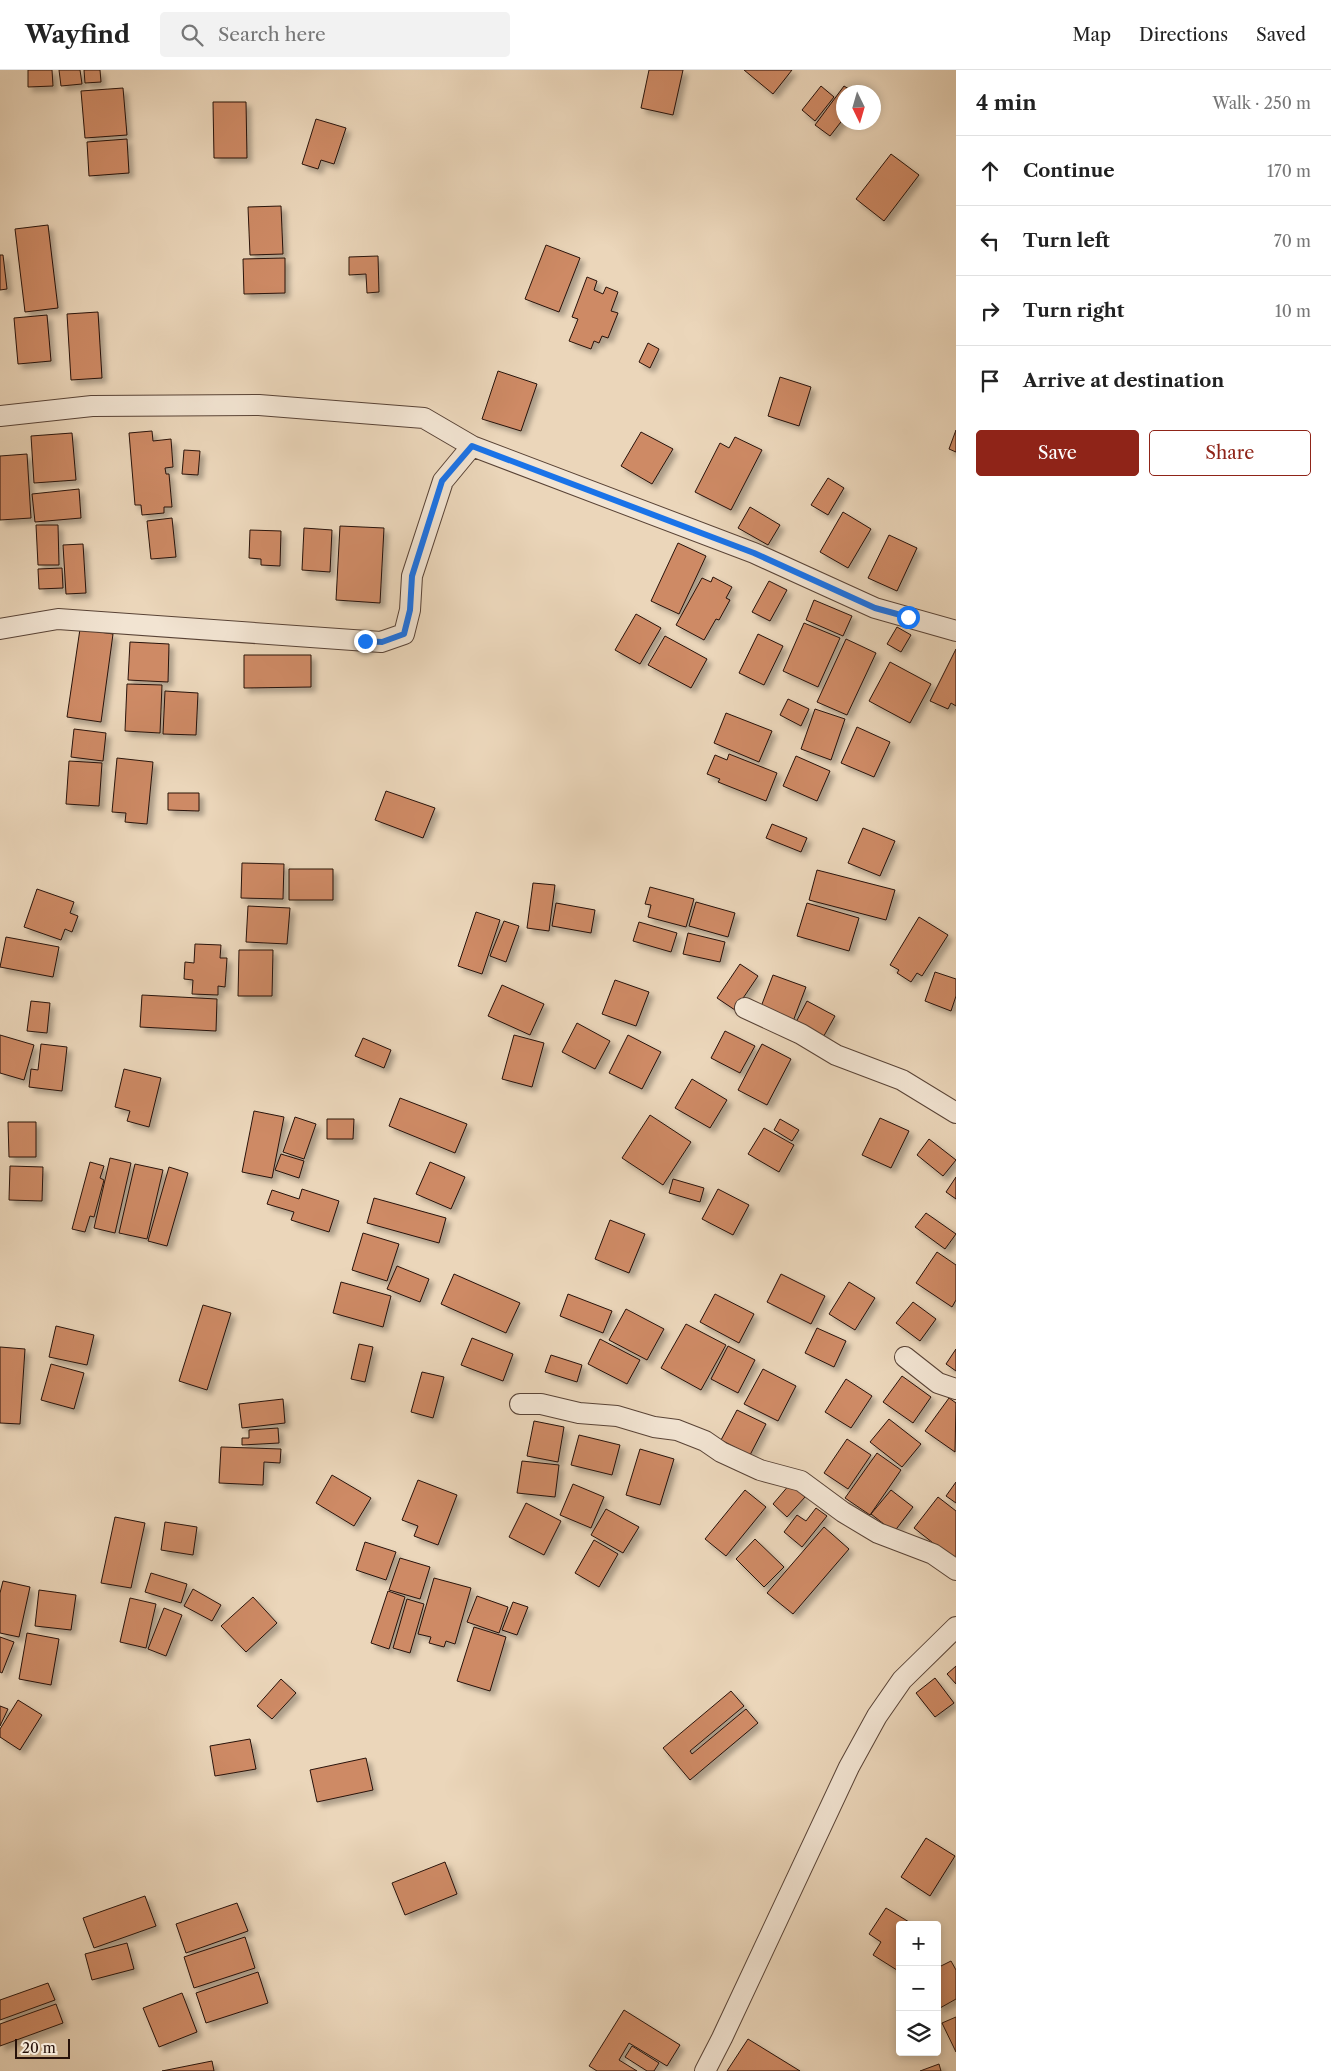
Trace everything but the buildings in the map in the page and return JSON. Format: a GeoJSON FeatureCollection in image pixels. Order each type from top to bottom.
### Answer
{"type":"FeatureCollection","features":[{"type":"Feature","properties":{"kind":"street"},"geometry":{"type":"LineString","coordinates":[[0,416],[92,406],[259,405],[424,418],[472,446],[754,553],[875,608],[956,631]]}},
{"type":"Feature","properties":{"kind":"street"},"geometry":{"type":"LineString","coordinates":[[0,629],[58,619],[382,642],[404,634],[410,610],[412,576],[442,481],[472,446]]}},
{"type":"Feature","properties":{"kind":"street"},"geometry":{"type":"LineString","coordinates":[[745,1008],[802,1034],[836,1054],[902,1080],[956,1113]]}},
{"type":"Feature","properties":{"kind":"street"},"geometry":{"type":"LineString","coordinates":[[905,1357],[938,1383],[956,1388]]}},
{"type":"Feature","properties":{"kind":"street"},"geometry":{"type":"LineString","coordinates":[[520,1404],[541,1404],[567,1409],[578,1414],[617,1416],[654,1427],[677,1430],[705,1441],[721,1452],[760,1470],[801,1481],[850,1516],[878,1533],[933,1554],[956,1570]]}},
{"type":"Feature","properties":{"kind":"street"},"geometry":{"type":"LineString","coordinates":[[705,2071],[849,1767],[877,1716],[902,1680],[956,1627]]}},
{"type":"Feature","properties":{"kind":"route"},"geometry":{"type":"LineString","coordinates":[[365,641],[382,642],[404,634],[410,610],[412,576],[442,481],[472,446],[754,553],[875,608],[908,617]]}}]}
